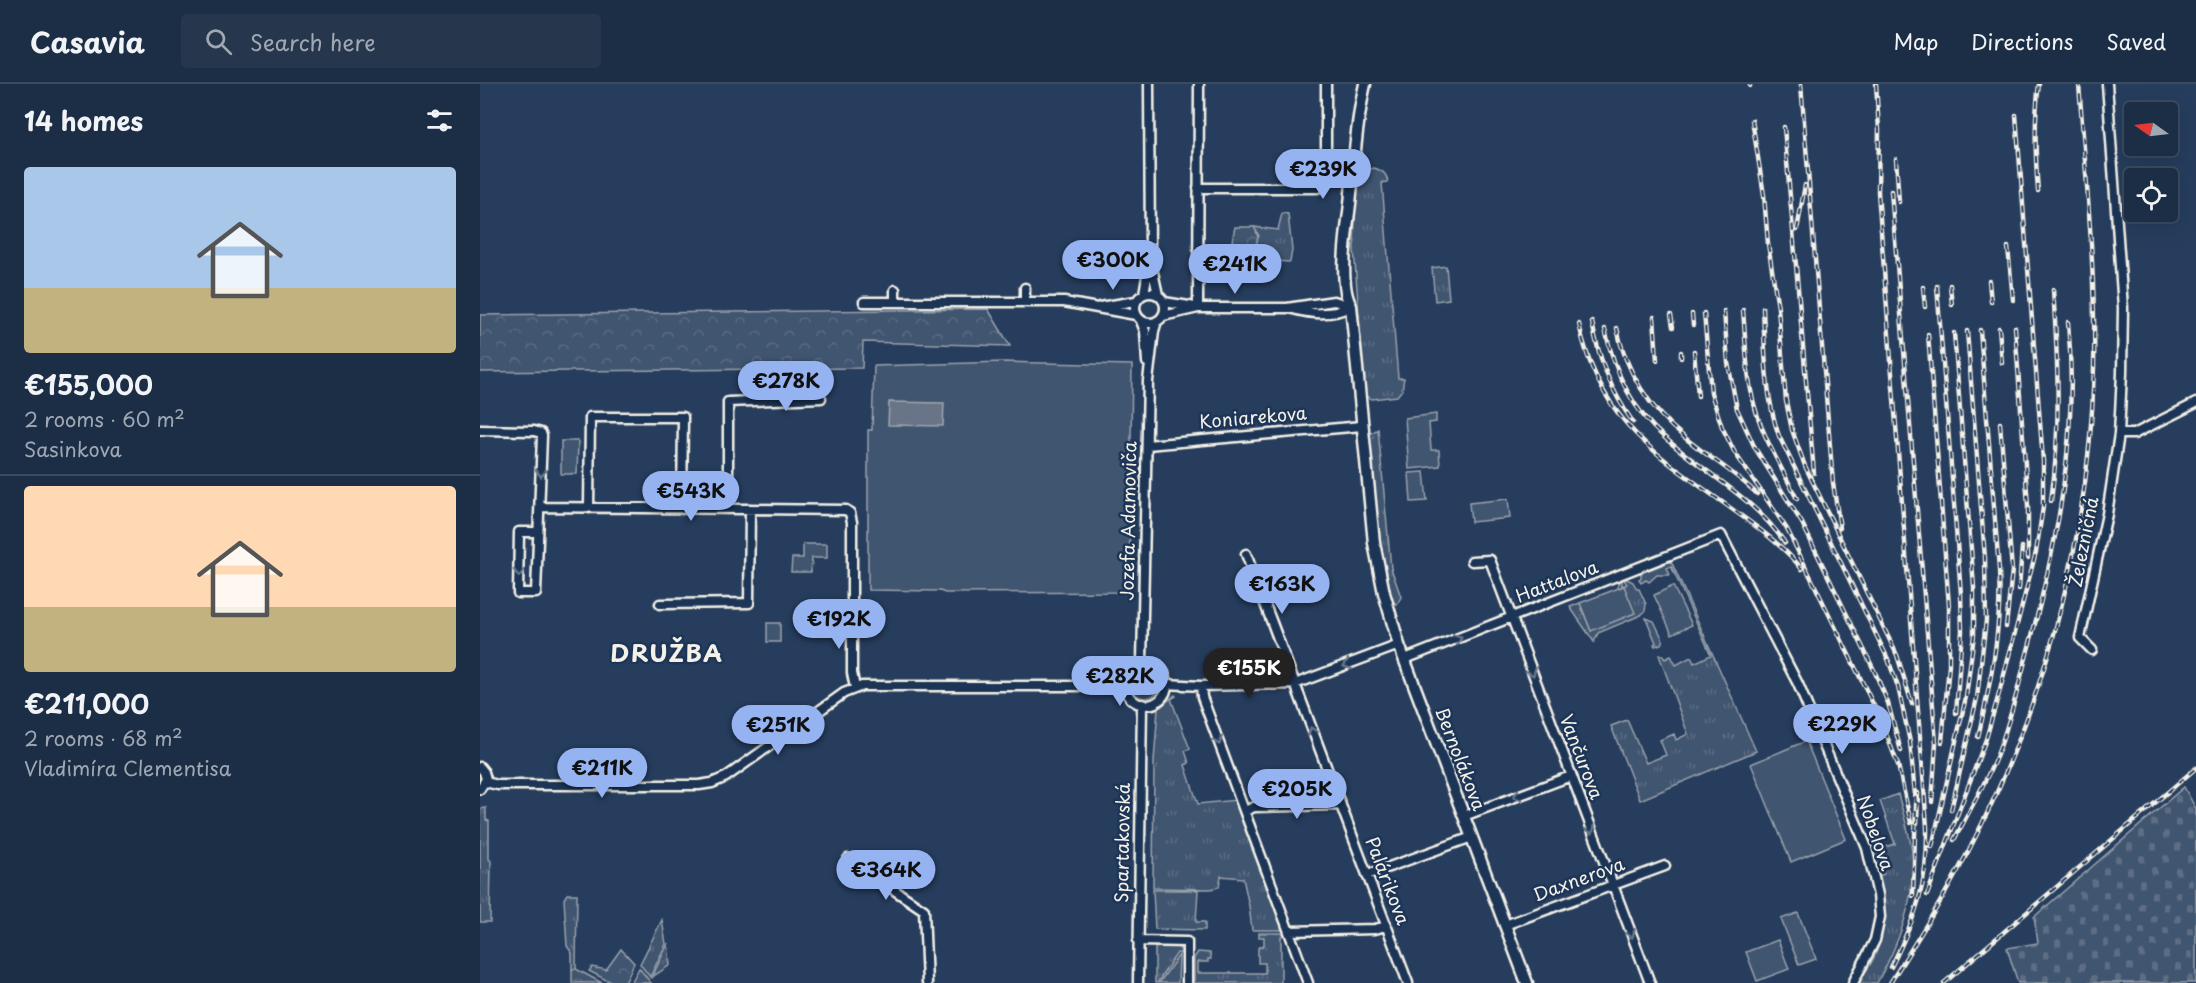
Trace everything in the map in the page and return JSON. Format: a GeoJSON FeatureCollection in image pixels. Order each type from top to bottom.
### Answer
{"type":"FeatureCollection","features":[{"type":"Feature","properties":{"kind":"street"},"geometry":{"type":"LineString","coordinates":[[1144,294],[1150,258],[1149,84]]}},
{"type":"Feature","properties":{"kind":"street"},"geometry":{"type":"LineString","coordinates":[[1198,308],[1199,84]]}},
{"type":"Feature","properties":{"kind":"street"},"geometry":{"type":"LineString","coordinates":[[1198,188],[1317,188],[1323,186],[1326,179],[1326,84]]}},
{"type":"Feature","properties":{"kind":"street"},"geometry":{"type":"LineString","coordinates":[[1362,426],[1351,306],[1354,296],[1350,206],[1354,145],[1365,84]]}},
{"type":"Feature","properties":{"kind":"street"},"geometry":{"type":"LineString","coordinates":[[2107,84],[2123,308],[2119,434],[2134,434],[2196,403]]}},
{"type":"Feature","properties":{"kind":"street"},"geometry":{"type":"LineString","coordinates":[[1350,206],[1346,227],[1346,286],[1351,306]]}},
{"type":"Feature","properties":{"kind":"street"},"geometry":{"type":"LineString","coordinates":[[1150,258],[1165,310],[1160,318]]}},
{"type":"Feature","properties":{"kind":"street"},"geometry":{"type":"LineString","coordinates":[[1334,302],[1346,286]]}},
{"type":"Feature","properties":{"kind":"street"},"geometry":{"type":"LineString","coordinates":[[1025,288],[1025,302]]}},
{"type":"Feature","properties":{"kind":"street"},"geometry":{"type":"LineString","coordinates":[[895,290],[895,302]]}},
{"type":"Feature","properties":{"kind":"street"},"geometry":{"type":"LineString","coordinates":[[1099,307],[1136,301],[1144,294],[1152,293],[1161,298],[1198,308]]}},
{"type":"Feature","properties":{"kind":"street"},"geometry":{"type":"LineString","coordinates":[[864,302],[895,302],[934,297],[1064,302],[1099,307],[1149,323],[1198,308],[1287,308],[1334,302],[1351,306]]}},
{"type":"Feature","properties":{"kind":"street"},"geometry":{"type":"LineString","coordinates":[[1136,301],[1139,318]]}},
{"type":"Feature","properties":{"kind":"street"},"geometry":{"type":"LineString","coordinates":[[1287,308],[1302,312],[1339,312],[1351,306]]}},
{"type":"Feature","properties":{"kind":"street"},"geometry":{"type":"LineString","coordinates":[[1339,312],[1352,322]]}},
{"type":"Feature","properties":{"kind":"street","name":"Jozefa Adamoviča"},"geometry":{"type":"LineString","coordinates":[[1139,318],[1145,331],[1148,381],[1142,662]]}},
{"type":"Feature","properties":{"kind":"street","name":"Jozefa Adamoviča"},"geometry":{"type":"LineString","coordinates":[[1148,381],[1154,331],[1160,318]]}},
{"type":"Feature","properties":{"kind":"street"},"geometry":{"type":"LineString","coordinates":[[728,509],[728,402],[821,398]]}},
{"type":"Feature","properties":{"kind":"street"},"geometry":{"type":"LineString","coordinates":[[589,508],[590,417],[683,417],[682,509]]}},
{"type":"Feature","properties":{"kind":"street","name":"Koniarekova"},"geometry":{"type":"LineString","coordinates":[[1147,445],[1362,426]]}},
{"type":"Feature","properties":{"kind":"street","name":"Bernolákova"},"geometry":{"type":"LineString","coordinates":[[1362,426],[1374,543],[1384,593],[1399,645],[1527,983]]}},
{"type":"Feature","properties":{"kind":"street"},"geometry":{"type":"LineString","coordinates":[[480,430],[541,433],[536,593],[518,593],[519,532],[537,532]]}},
{"type":"Feature","properties":{"kind":"street","name":"Železničná"},"geometry":{"type":"LineString","coordinates":[[2092,650],[2080,638],[2107,514],[2119,434]]}},
{"type":"Feature","properties":{"kind":"street"},"geometry":{"type":"LineString","coordinates":[[540,507],[842,510],[850,513],[852,522],[852,673],[855,688]]}},
{"type":"Feature","properties":{"kind":"street"},"geometry":{"type":"LineString","coordinates":[[660,604],[749,603],[750,509]]}},
{"type":"Feature","properties":{"kind":"street","name":"Hattalova"},"geometry":{"type":"LineString","coordinates":[[1405,659],[1721,535]]}},
{"type":"Feature","properties":{"kind":"street","name":"Nobelova"},"geometry":{"type":"LineString","coordinates":[[1721,535],[1798,684],[1867,848],[1878,895],[1879,924],[1869,954],[1852,983]]}},
{"type":"Feature","properties":{"kind":"street","name":"Palárikova"},"geometry":{"type":"LineString","coordinates":[[1245,554],[1408,983]]}},
{"type":"Feature","properties":{"kind":"street","name":"Vančurova"},"geometry":{"type":"LineString","coordinates":[[1472,561],[1490,560],[1650,983]]}},
{"type":"Feature","properties":{"kind":"street"},"geometry":{"type":"LineString","coordinates":[[1167,684],[1201,686],[1295,684],[1399,645]]}},
{"type":"Feature","properties":{"kind":"street"},"geometry":{"type":"LineString","coordinates":[[1142,662],[1154,664],[1161,669],[1166,676],[1167,684],[1160,699],[1156,702],[1142,704],[1136,703],[1128,696],[1124,686],[1126,674],[1142,662]]}},
{"type":"Feature","properties":{"kind":"street"},"geometry":{"type":"LineString","coordinates":[[480,767],[485,774],[483,785],[699,785],[726,777],[836,698],[862,686],[1124,686]]}},
{"type":"Feature","properties":{"kind":"street"},"geometry":{"type":"LineString","coordinates":[[1201,686],[1202,697],[1308,983]]}},
{"type":"Feature","properties":{"kind":"street","name":"Spartakovská"},"geometry":{"type":"LineString","coordinates":[[1138,983],[1142,704]]}},
{"type":"Feature","properties":{"kind":"street"},"geometry":{"type":"LineString","coordinates":[[1464,816],[1571,776]]}},
{"type":"Feature","properties":{"kind":"street"},"geometry":{"type":"LineString","coordinates":[[1245,811],[1254,807],[1340,805]]}},
{"type":"Feature","properties":{"kind":"street"},"geometry":{"type":"LineString","coordinates":[[1367,875],[1472,837]]}},
{"type":"Feature","properties":{"kind":"street"},"geometry":{"type":"LineString","coordinates":[[848,859],[924,910],[927,983]]}},
{"type":"Feature","properties":{"kind":"street","name":"Daxnerova"},"geometry":{"type":"LineString","coordinates":[[1505,925],[1665,866]]}},
{"type":"Feature","properties":{"kind":"street"},"geometry":{"type":"LineString","coordinates":[[1289,931],[1375,929],[1386,926]]}},
{"type":"Feature","properties":{"kind":"street"},"geometry":{"type":"LineString","coordinates":[[1138,941],[1187,942],[1187,983]]}},
{"type":"Feature","properties":{"kind":"green space"},"geometry":{"type":"Polygon","coordinates":[[[1374,168],[1384,173],[1388,182],[1382,183],[1398,378],[1404,378],[1402,390],[1397,396],[1372,399],[1365,396],[1354,249],[1356,181],[1363,171],[1374,168]]]}},
{"type":"Feature","properties":{"kind":"green space"},"geometry":{"type":"Polygon","coordinates":[[[1282,213],[1288,214],[1292,250],[1290,262],[1236,259],[1238,245],[1249,251],[1259,236],[1254,227],[1278,230],[1282,213]]]}},
{"type":"Feature","properties":{"kind":"green space"},"geometry":{"type":"Polygon","coordinates":[[[1235,227],[1254,227],[1258,240],[1249,251],[1232,241],[1235,227]]]}},
{"type":"Feature","properties":{"kind":"green space"},"geometry":{"type":"Polygon","coordinates":[[[1446,266],[1449,299],[1435,301],[1432,268],[1446,266]]]}},
{"type":"Feature","properties":{"kind":"green space"},"geometry":{"type":"Polygon","coordinates":[[[988,309],[1010,346],[863,342],[862,368],[480,372],[480,315],[988,309]]]}},
{"type":"Feature","properties":{"kind":"green space"},"geometry":{"type":"Polygon","coordinates":[[[1003,362],[1132,365],[1129,592],[945,593],[940,591],[868,590],[868,430],[872,430],[874,366],[1003,362]]]}},
{"type":"Feature","properties":{"kind":"green space"},"geometry":{"type":"Polygon","coordinates":[[[1436,414],[1436,422],[1429,423],[1431,450],[1439,450],[1440,466],[1409,469],[1405,418],[1436,414]]]}},
{"type":"Feature","properties":{"kind":"green space"},"geometry":{"type":"Polygon","coordinates":[[[1378,429],[1391,568],[1401,597],[1397,605],[1391,599],[1379,544],[1368,435],[1378,429]]]}},
{"type":"Feature","properties":{"kind":"green space"},"geometry":{"type":"Polygon","coordinates":[[[561,441],[578,441],[577,474],[561,474],[561,441]]]}},
{"type":"Feature","properties":{"kind":"green space"},"geometry":{"type":"Polygon","coordinates":[[[1424,472],[1427,501],[1411,502],[1409,473],[1424,472]]]}},
{"type":"Feature","properties":{"kind":"green space"},"geometry":{"type":"Polygon","coordinates":[[[1508,499],[1510,518],[1471,522],[1469,503],[1508,499]]]}},
{"type":"Feature","properties":{"kind":"green space"},"geometry":{"type":"Polygon","coordinates":[[[803,544],[827,544],[827,558],[812,558],[811,572],[791,572],[792,558],[803,558],[803,544]]]}},
{"type":"Feature","properties":{"kind":"green space"},"geometry":{"type":"Polygon","coordinates":[[[1671,561],[1756,751],[1640,800],[1611,726],[1627,720],[1646,763],[1666,755],[1660,740],[1674,734],[1676,740],[1688,734],[1659,655],[1665,659],[1671,656],[1676,665],[1691,657],[1694,663],[1711,655],[1671,566],[1667,568],[1670,575],[1657,575],[1649,582],[1646,580],[1641,583],[1639,579],[1641,573],[1671,561]]]}},
{"type":"Feature","properties":{"kind":"green space"},"geometry":{"type":"Polygon","coordinates":[[[1627,579],[1639,589],[1646,604],[1645,611],[1641,615],[1598,633],[1594,642],[1570,607],[1580,603],[1591,631],[1624,586],[1618,588],[1618,582],[1622,581],[1622,586],[1627,584],[1624,580],[1627,579]]]}},
{"type":"Feature","properties":{"kind":"green space"},"geometry":{"type":"Polygon","coordinates":[[[1624,586],[1635,613],[1591,631],[1580,603],[1624,586]]]}},
{"type":"Feature","properties":{"kind":"green space"},"geometry":{"type":"Polygon","coordinates":[[[1673,586],[1692,625],[1672,634],[1654,595],[1673,586]]]}},
{"type":"Feature","properties":{"kind":"green space"},"geometry":{"type":"Polygon","coordinates":[[[1646,618],[1654,621],[1663,640],[1661,644],[1655,646],[1656,643],[1646,618]]]}},
{"type":"Feature","properties":{"kind":"green space"},"geometry":{"type":"Polygon","coordinates":[[[767,623],[780,623],[780,642],[767,642],[767,623]]]}},
{"type":"Feature","properties":{"kind":"green space"},"geometry":{"type":"Polygon","coordinates":[[[1145,670],[1155,674],[1159,684],[1155,694],[1145,698],[1135,694],[1131,684],[1135,674],[1145,670]]]}},
{"type":"Feature","properties":{"kind":"green space"},"geometry":{"type":"Polygon","coordinates":[[[1175,695],[1171,699],[1190,749],[1185,751],[1189,763],[1185,765],[1198,804],[1237,800],[1285,930],[1252,930],[1243,878],[1221,876],[1219,887],[1211,889],[1153,888],[1154,761],[1158,709],[1175,695]]]}},
{"type":"Feature","properties":{"kind":"green space"},"geometry":{"type":"Polygon","coordinates":[[[1806,741],[1846,839],[1791,862],[1751,764],[1806,741]]]}},
{"type":"Feature","properties":{"kind":"green space"},"geometry":{"type":"Polygon","coordinates":[[[2184,787],[2196,809],[2196,983],[2018,983],[2007,948],[2038,943],[2034,917],[2184,787]]]}},
{"type":"Feature","properties":{"kind":"green space"},"geometry":{"type":"Polygon","coordinates":[[[1898,794],[1912,853],[1912,887],[1909,904],[1899,937],[1877,983],[1857,983],[1874,959],[1882,933],[1883,906],[1879,876],[1884,874],[1876,850],[1895,844],[1880,801],[1898,794]]]}},
{"type":"Feature","properties":{"kind":"green space"},"geometry":{"type":"Polygon","coordinates":[[[486,808],[486,820],[489,821],[489,859],[491,861],[490,922],[480,922],[480,809],[486,808]]]}},
{"type":"Feature","properties":{"kind":"green space"},"geometry":{"type":"Polygon","coordinates":[[[1153,890],[1198,890],[1196,922],[1205,922],[1205,930],[1155,929],[1153,890]]]}},
{"type":"Feature","properties":{"kind":"green space"},"geometry":{"type":"Polygon","coordinates":[[[567,894],[577,894],[576,969],[572,969],[572,953],[567,946],[564,899],[567,894]]]}},
{"type":"Feature","properties":{"kind":"green space"},"geometry":{"type":"Polygon","coordinates":[[[1798,913],[1816,959],[1799,965],[1781,919],[1798,913]]]}},
{"type":"Feature","properties":{"kind":"green space"},"geometry":{"type":"Polygon","coordinates":[[[662,920],[666,944],[650,977],[640,964],[662,920]]]}},
{"type":"Feature","properties":{"kind":"green space"},"geometry":{"type":"Polygon","coordinates":[[[1259,933],[1286,933],[1287,935],[1281,936],[1281,983],[1194,983],[1194,958],[1198,952],[1210,953],[1211,959],[1208,959],[1208,962],[1198,962],[1198,973],[1265,973],[1265,963],[1258,963],[1258,948],[1264,945],[1264,937],[1259,937],[1259,933]]]}},
{"type":"Feature","properties":{"kind":"green space"},"geometry":{"type":"Polygon","coordinates":[[[1778,940],[1789,969],[1757,981],[1746,952],[1778,940]]]}},
{"type":"Feature","properties":{"kind":"green space"},"geometry":{"type":"Polygon","coordinates":[[[668,944],[670,965],[652,977],[668,944]]]}},
{"type":"Feature","properties":{"kind":"green space"},"geometry":{"type":"Polygon","coordinates":[[[1155,945],[1177,946],[1183,953],[1177,953],[1157,983],[1155,983],[1155,945]]]}},
{"type":"Feature","properties":{"kind":"green space"},"geometry":{"type":"Polygon","coordinates":[[[621,949],[634,963],[625,983],[612,983],[589,971],[592,967],[606,970],[621,949]]]}},
{"type":"Feature","properties":{"kind":"green space"},"geometry":{"type":"Polygon","coordinates":[[[1179,955],[1178,983],[1159,983],[1179,955]]]}},
{"type":"Feature","properties":{"kind":"green space"},"geometry":{"type":"Polygon","coordinates":[[[639,968],[651,983],[631,983],[639,968]]]}},
{"type":"Feature","properties":{"kind":"green space"},"geometry":{"type":"Polygon","coordinates":[[[572,969],[576,969],[602,983],[572,983],[572,969]]]}},
{"type":"Feature","properties":{"kind":"shaded area"},"geometry":{"type":"Polygon","coordinates":[[[889,402],[944,403],[943,426],[888,425],[889,402]]]}},
{"type":"Feature","properties":{"kind":"railway"},"geometry":{"type":"LineString","coordinates":[[1801,84],[1833,483],[1840,528]]}},
{"type":"Feature","properties":{"kind":"railway"},"geometry":{"type":"LineString","coordinates":[[1876,84],[1879,130],[1878,192],[1927,827],[1925,866],[1919,900],[1891,967]]}},
{"type":"Feature","properties":{"kind":"railway"},"geometry":{"type":"LineString","coordinates":[[2038,191],[2036,111],[2039,84]]}},
{"type":"Feature","properties":{"kind":"railway"},"geometry":{"type":"LineString","coordinates":[[1890,983],[1956,874],[2002,781],[2025,724],[2044,667],[2061,608],[2074,549],[2091,428],[2094,367],[2092,261],[2079,84]]}},
{"type":"Feature","properties":{"kind":"railway"},"geometry":{"type":"LineString","coordinates":[[1927,895],[1986,739],[2036,552],[2043,507],[2043,461],[2016,115]]}},
{"type":"Feature","properties":{"kind":"railway"},"geometry":{"type":"LineString","coordinates":[[1752,120],[1764,195],[1768,244],[1778,308],[1786,401],[1792,430],[1805,466],[1897,655],[1912,704]]}},
{"type":"Feature","properties":{"kind":"railway"},"geometry":{"type":"LineString","coordinates":[[1784,127],[1814,473]]}},
{"type":"Feature","properties":{"kind":"railway"},"geometry":{"type":"LineString","coordinates":[[1896,159],[1899,202]]}},
{"type":"Feature","properties":{"kind":"railway"},"geometry":{"type":"LineString","coordinates":[[1797,230],[1805,185]]}},
{"type":"Feature","properties":{"kind":"railway"},"geometry":{"type":"LineString","coordinates":[[1891,191],[1936,743],[1932,802]]}},
{"type":"Feature","properties":{"kind":"railway"},"geometry":{"type":"LineString","coordinates":[[2008,247],[2013,300]]}},
{"type":"Feature","properties":{"kind":"railway"},"geometry":{"type":"LineString","coordinates":[[1989,281],[1991,302]]}},
{"type":"Feature","properties":{"kind":"railway"},"geometry":{"type":"LineString","coordinates":[[1950,285],[1952,305]]}},
{"type":"Feature","properties":{"kind":"railway"},"geometry":{"type":"LineString","coordinates":[[1937,286],[1961,594],[1962,631],[1956,713]]}},
{"type":"Feature","properties":{"kind":"railway"},"geometry":{"type":"LineString","coordinates":[[1923,287],[1925,307]]}},
{"type":"Feature","properties":{"kind":"railway"},"geometry":{"type":"LineString","coordinates":[[2051,501],[2058,396],[2053,290]]}},
{"type":"Feature","properties":{"kind":"railway"},"geometry":{"type":"LineString","coordinates":[[1763,308],[1768,389],[1779,436],[1888,659],[1898,687],[1910,742],[1916,805],[1913,896]]}},
{"type":"Feature","properties":{"kind":"railway"},"geometry":{"type":"LineString","coordinates":[[1743,310],[1748,374],[1756,411],[1769,444],[1797,499]]}},
{"type":"Feature","properties":{"kind":"railway"},"geometry":{"type":"LineString","coordinates":[[1724,311],[1728,363],[1737,409],[1755,448],[1802,523],[1874,670],[1888,703],[1901,751]]}},
{"type":"Feature","properties":{"kind":"railway"},"geometry":{"type":"LineString","coordinates":[[1704,313],[1711,393],[1722,427],[1735,453],[1787,529],[1881,720],[1898,765],[1911,823]]}},
{"type":"Feature","properties":{"kind":"railway"},"geometry":{"type":"LineString","coordinates":[[1692,314],[1693,325]]}},
{"type":"Feature","properties":{"kind":"railway"},"geometry":{"type":"LineString","coordinates":[[1671,315],[1673,327]]}},
{"type":"Feature","properties":{"kind":"railway"},"geometry":{"type":"LineString","coordinates":[[1654,317],[1657,360]]}},
{"type":"Feature","properties":{"kind":"railway"},"geometry":{"type":"LineString","coordinates":[[1592,322],[1607,375],[1618,399],[1633,422]]}},
{"type":"Feature","properties":{"kind":"railway"},"geometry":{"type":"LineString","coordinates":[[1954,840],[2002,743],[2048,572],[2068,448],[2071,365],[2068,322]]}},
{"type":"Feature","properties":{"kind":"railway"},"geometry":{"type":"LineString","coordinates":[[1579,324],[1589,358],[1602,388],[1618,413],[1636,434],[1682,473],[1771,538],[1802,569]]}},
{"type":"Feature","properties":{"kind":"railway"},"geometry":{"type":"LineString","coordinates":[[2015,327],[2028,506],[2028,558]]}},
{"type":"Feature","properties":{"kind":"railway"},"geometry":{"type":"LineString","coordinates":[[1617,328],[1633,374],[1660,414],[1684,437],[1757,494]]}},
{"type":"Feature","properties":{"kind":"railway"},"geometry":{"type":"LineString","coordinates":[[1999,328],[2002,363]]}},
{"type":"Feature","properties":{"kind":"railway"},"geometry":{"type":"LineString","coordinates":[[1605,329],[1619,374],[1633,401],[1652,426],[1759,512],[1785,543]]}},
{"type":"Feature","properties":{"kind":"railway"},"geometry":{"type":"LineString","coordinates":[[1978,737],[1987,696],[1999,612],[1999,570],[1980,330]]}},
{"type":"Feature","properties":{"kind":"railway"},"geometry":{"type":"LineString","coordinates":[[1951,810],[1977,698],[1986,620],[1985,558],[1967,331]]}},
{"type":"Feature","properties":{"kind":"railway"},"geometry":{"type":"LineString","coordinates":[[1932,847],[1966,697],[1974,635],[1974,587],[1954,333]]}},
{"type":"Feature","properties":{"kind":"railway"},"geometry":{"type":"LineString","coordinates":[[1928,334],[1949,606],[1949,665],[1942,742]]}},
{"type":"Feature","properties":{"kind":"railway"},"geometry":{"type":"LineString","coordinates":[[1694,351],[1698,396]]}},
{"type":"Feature","properties":{"kind":"railway"},"geometry":{"type":"LineString","coordinates":[[1681,352],[1681,358]]}},
{"type":"Feature","properties":{"kind":"railway"},"geometry":{"type":"LineString","coordinates":[[2000,423],[2012,570],[2006,627]]}},
{"type":"Feature","properties":{"kind":"railway"},"geometry":{"type":"LineString","coordinates":[[2019,589],[2022,547]]}},
{"type":"Feature","properties":{"kind":"railway"},"geometry":{"type":"LineString","coordinates":[[1944,983],[2196,768]]}},
{"type":"Feature","properties":{"kind":"railway"},"geometry":{"type":"LineString","coordinates":[[1917,823],[1918,793]]}},
{"type":"Feature","properties":{"kind":"district","name":"DRUŽBA"},"geometry":{"type":"Point","coordinates":[667,654]}}]}
